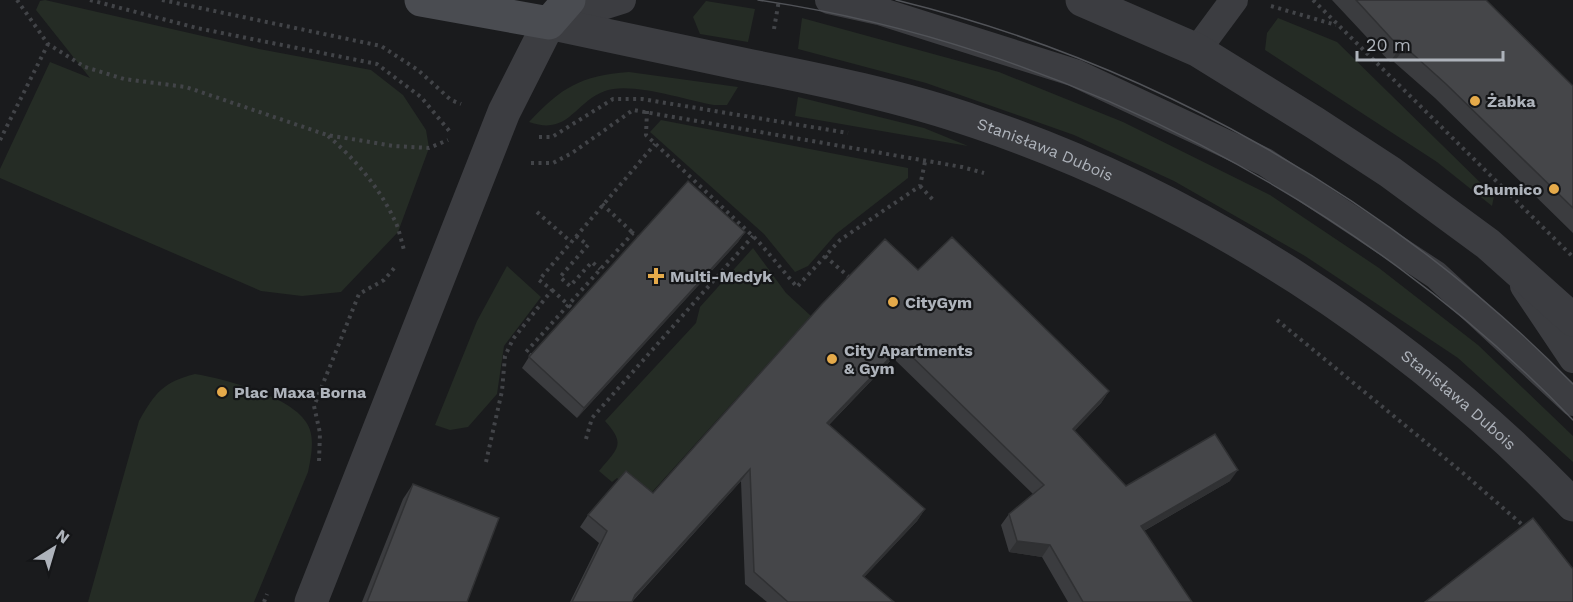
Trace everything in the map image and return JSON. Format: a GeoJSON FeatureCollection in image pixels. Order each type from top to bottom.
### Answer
{"type":"FeatureCollection","features":[{"type":"Feature","properties":{"kind":"main road","name":"Stanisława Dubois"},"geometry":{"type":"LineString","coordinates":[[421,0],[559,11]]}},
{"type":"Feature","properties":{"kind":"street"},"geometry":{"type":"LineString","coordinates":[[1082,0],[1197,50],[1390,172],[1505,259],[1573,320]]}},
{"type":"Feature","properties":{"kind":"street","name":"Stanisława Dubois"},"geometry":{"type":"LineString","coordinates":[[559,11],[897,99],[978,123],[1102,171],[1227,236],[1325,295],[1520,449],[1573,505]]}},
{"type":"Feature","properties":{"kind":"street"},"geometry":{"type":"LineString","coordinates":[[311,602],[504,111],[559,11]]}},
{"type":"Feature","properties":{"kind":"lane"},"geometry":{"type":"LineString","coordinates":[[559,11],[622,0]]}},
{"type":"Feature","properties":{"kind":"lane"},"geometry":{"type":"LineString","coordinates":[[829,0],[879,11],[1075,73],[1265,162],[1436,275],[1573,402]]}},
{"type":"Feature","properties":{"kind":"lane"},"geometry":{"type":"LineString","coordinates":[[1197,50],[1247,2]]}},
{"type":"Feature","properties":{"kind":"lane"},"geometry":{"type":"LineString","coordinates":[[1505,259],[1573,359]]}},
{"type":"Feature","properties":{"kind":"path"},"geometry":{"type":"LineString","coordinates":[[17,0],[48,44],[85,67],[124,79],[186,87],[327,135],[394,146],[429,148],[448,140]]}},
{"type":"Feature","properties":{"kind":"path"},"geometry":{"type":"LineString","coordinates":[[90,0],[197,28],[377,64],[421,98],[450,133],[444,150]]}},
{"type":"Feature","properties":{"kind":"path"},"geometry":{"type":"LineString","coordinates":[[162,0],[381,46],[418,70],[451,100],[469,108]]}},
{"type":"Feature","properties":{"kind":"path"},"geometry":{"type":"LineString","coordinates":[[778,7],[779,0]]}},
{"type":"Feature","properties":{"kind":"path"},"geometry":{"type":"LineString","coordinates":[[1313,0],[1573,258]]}},
{"type":"Feature","properties":{"kind":"path"},"geometry":{"type":"LineString","coordinates":[[1247,2],[1336,25]]}},
{"type":"Feature","properties":{"kind":"path"},"geometry":{"type":"LineString","coordinates":[[0,140],[48,44]]}},
{"type":"Feature","properties":{"kind":"path"},"geometry":{"type":"LineString","coordinates":[[531,137],[552,137],[613,99],[642,99],[759,118]]}},
{"type":"Feature","properties":{"kind":"path"},"geometry":{"type":"LineString","coordinates":[[522,162],[553,163],[572,153],[633,110],[962,167],[994,176]]}},
{"type":"Feature","properties":{"kind":"path"},"geometry":{"type":"LineString","coordinates":[[646,111],[646,135],[753,236],[797,287],[840,240],[920,186],[925,162]]}},
{"type":"Feature","properties":{"kind":"path"},"geometry":{"type":"LineString","coordinates":[[327,135],[349,154],[372,184],[395,219],[406,254],[410,244]]}},
{"type":"Feature","properties":{"kind":"path"},"geometry":{"type":"LineString","coordinates":[[574,310],[539,280],[655,144]]}},
{"type":"Feature","properties":{"kind":"path"},"geometry":{"type":"LineString","coordinates":[[920,186],[934,201]]}},
{"type":"Feature","properties":{"kind":"path"},"geometry":{"type":"LineString","coordinates":[[602,204],[639,238]]}},
{"type":"Feature","properties":{"kind":"path"},"geometry":{"type":"LineString","coordinates":[[537,212],[571,243]]}},
{"type":"Feature","properties":{"kind":"path"},"geometry":{"type":"LineString","coordinates":[[532,356],[526,352],[633,233]]}},
{"type":"Feature","properties":{"kind":"path"},"geometry":{"type":"LineString","coordinates":[[576,236],[588,245],[560,277],[570,286],[592,262],[600,269]]}},
{"type":"Feature","properties":{"kind":"path"},"geometry":{"type":"LineString","coordinates":[[586,439],[592,418],[753,236]]}},
{"type":"Feature","properties":{"kind":"path"},"geometry":{"type":"LineString","coordinates":[[825,256],[850,278]]}},
{"type":"Feature","properties":{"kind":"path"},"geometry":{"type":"LineString","coordinates":[[319,463],[320,433],[315,406],[359,294],[384,280],[399,263]]}},
{"type":"Feature","properties":{"kind":"path"},"geometry":{"type":"LineString","coordinates":[[486,462],[502,392],[505,356],[513,339],[552,290]]}},
{"type":"Feature","properties":{"kind":"path"},"geometry":{"type":"LineString","coordinates":[[1277,320],[1464,473],[1530,533]]}},
{"type":"Feature","properties":{"kind":"path"},"geometry":{"type":"LineString","coordinates":[[264,602],[268,591]]}},
{"type":"Feature","properties":{"kind":"shaded area"},"geometry":{"type":"Polygon","coordinates":[[[45,0],[259,49],[371,70],[403,95],[426,130],[429,148],[398,232],[341,292],[302,296],[261,291],[0,178],[0,169],[50,62],[90,78],[36,10],[40,1],[45,0]]]}},
{"type":"Feature","properties":{"kind":"shaded area"},"geometry":{"type":"Polygon","coordinates":[[[706,1],[755,9],[748,42],[700,34],[693,17],[706,1]]]}},
{"type":"Feature","properties":{"kind":"shaded area"},"geometry":{"type":"Polygon","coordinates":[[[802,18],[999,72],[1123,122],[1270,195],[1379,268],[1478,345],[1573,436],[1573,462],[1458,358],[1305,256],[1174,181],[1074,135],[926,83],[798,49],[802,18]]]}},
{"type":"Feature","properties":{"kind":"shaded area"},"geometry":{"type":"Polygon","coordinates":[[[1278,18],[1337,42],[1494,196],[1492,206],[1437,162],[1265,50],[1267,33],[1278,18]]]}},
{"type":"Feature","properties":{"kind":"shaded area"},"geometry":{"type":"Polygon","coordinates":[[[629,72],[738,87],[727,105],[714,105],[658,92],[629,88],[616,89],[594,96],[562,122],[542,125],[529,122],[552,100],[573,85],[597,77],[629,72]]]}},
{"type":"Feature","properties":{"kind":"shaded area"},"geometry":{"type":"Polygon","coordinates":[[[798,97],[924,128],[968,146],[795,116],[798,97]]]}},
{"type":"Feature","properties":{"kind":"shaded area"},"geometry":{"type":"Polygon","coordinates":[[[661,120],[908,168],[908,178],[836,234],[808,266],[795,272],[764,234],[650,132],[661,120]]]}},
{"type":"Feature","properties":{"kind":"shaded area"},"geometry":{"type":"Polygon","coordinates":[[[753,248],[786,293],[811,316],[644,501],[617,478],[612,482],[599,471],[615,452],[618,442],[605,421],[696,323],[700,307],[753,248]]]}},
{"type":"Feature","properties":{"kind":"shaded area"},"geometry":{"type":"Polygon","coordinates":[[[507,266],[541,297],[504,346],[497,394],[468,427],[450,430],[435,425],[477,321],[507,266]]]}},
{"type":"Feature","properties":{"kind":"shaded area"},"geometry":{"type":"Polygon","coordinates":[[[195,374],[255,390],[286,404],[306,422],[311,434],[312,447],[308,472],[254,602],[88,602],[139,421],[161,390],[175,381],[195,374]]]}},
{"type":"Feature","properties":{"kind":"building"},"geometry":{"type":"Polygon","coordinates":[[[1356,0],[1486,0],[1573,86],[1573,208],[1446,84],[1405,47],[1400,48],[1356,0]]]}},
{"type":"Feature","properties":{"kind":"building","name":"Multi-Medyk"},"geometry":{"type":"Polygon","coordinates":[[[688,181],[745,232],[584,408],[529,357],[688,181]]]}},
{"type":"Feature","properties":{"kind":"building"},"geometry":{"type":"Polygon","coordinates":[[[952,237],[1109,391],[1073,429],[1126,486],[1215,434],[1238,470],[1141,526],[1192,602],[1083,602],[1050,545],[1017,541],[1009,514],[1044,485],[901,346],[827,423],[925,509],[863,576],[894,602],[788,602],[754,572],[750,469],[635,595],[632,602],[572,602],[607,531],[588,515],[626,471],[653,493],[822,304],[885,239],[918,270],[952,237]]]}},
{"type":"Feature","properties":{"kind":"building"},"geometry":{"type":"Polygon","coordinates":[[[413,484],[499,518],[467,602],[367,602],[413,484]]]}},
{"type":"Feature","properties":{"kind":"building"},"geometry":{"type":"Polygon","coordinates":[[[1533,518],[1573,569],[1573,602],[1425,602],[1533,518]]]}},
{"type":"Feature","properties":{"kind":"tram line"},"geometry":{"type":"LineString","coordinates":[[758,0],[871,22],[983,53],[1093,94],[1200,144],[1302,202],[1399,268],[1490,341],[1573,420]]}},
{"type":"Feature","properties":{"kind":"tram line"},"geometry":{"type":"LineString","coordinates":[[896,0],[990,27],[1083,60],[1173,100],[1261,146],[1346,197],[1426,254],[1502,317],[1573,384]]}},
{"type":"Feature","properties":{"kind":"place","name":"Żabka"},"geometry":{"type":"Point","coordinates":[1475,101]}},
{"type":"Feature","properties":{"kind":"place","name":"Chumico"},"geometry":{"type":"Point","coordinates":[1554,189]}},
{"type":"Feature","properties":{"kind":"place","name":"Multi-Medyk"},"geometry":{"type":"Point","coordinates":[656,276]}},
{"type":"Feature","properties":{"kind":"place","name":"CityGym"},"geometry":{"type":"Point","coordinates":[893,302]}},
{"type":"Feature","properties":{"kind":"place","name":"City Apartments & Gym"},"geometry":{"type":"Point","coordinates":[832,359]}},
{"type":"Feature","properties":{"kind":"place","name":"Plac Maxa Borna"},"geometry":{"type":"Point","coordinates":[222,392]}}]}
